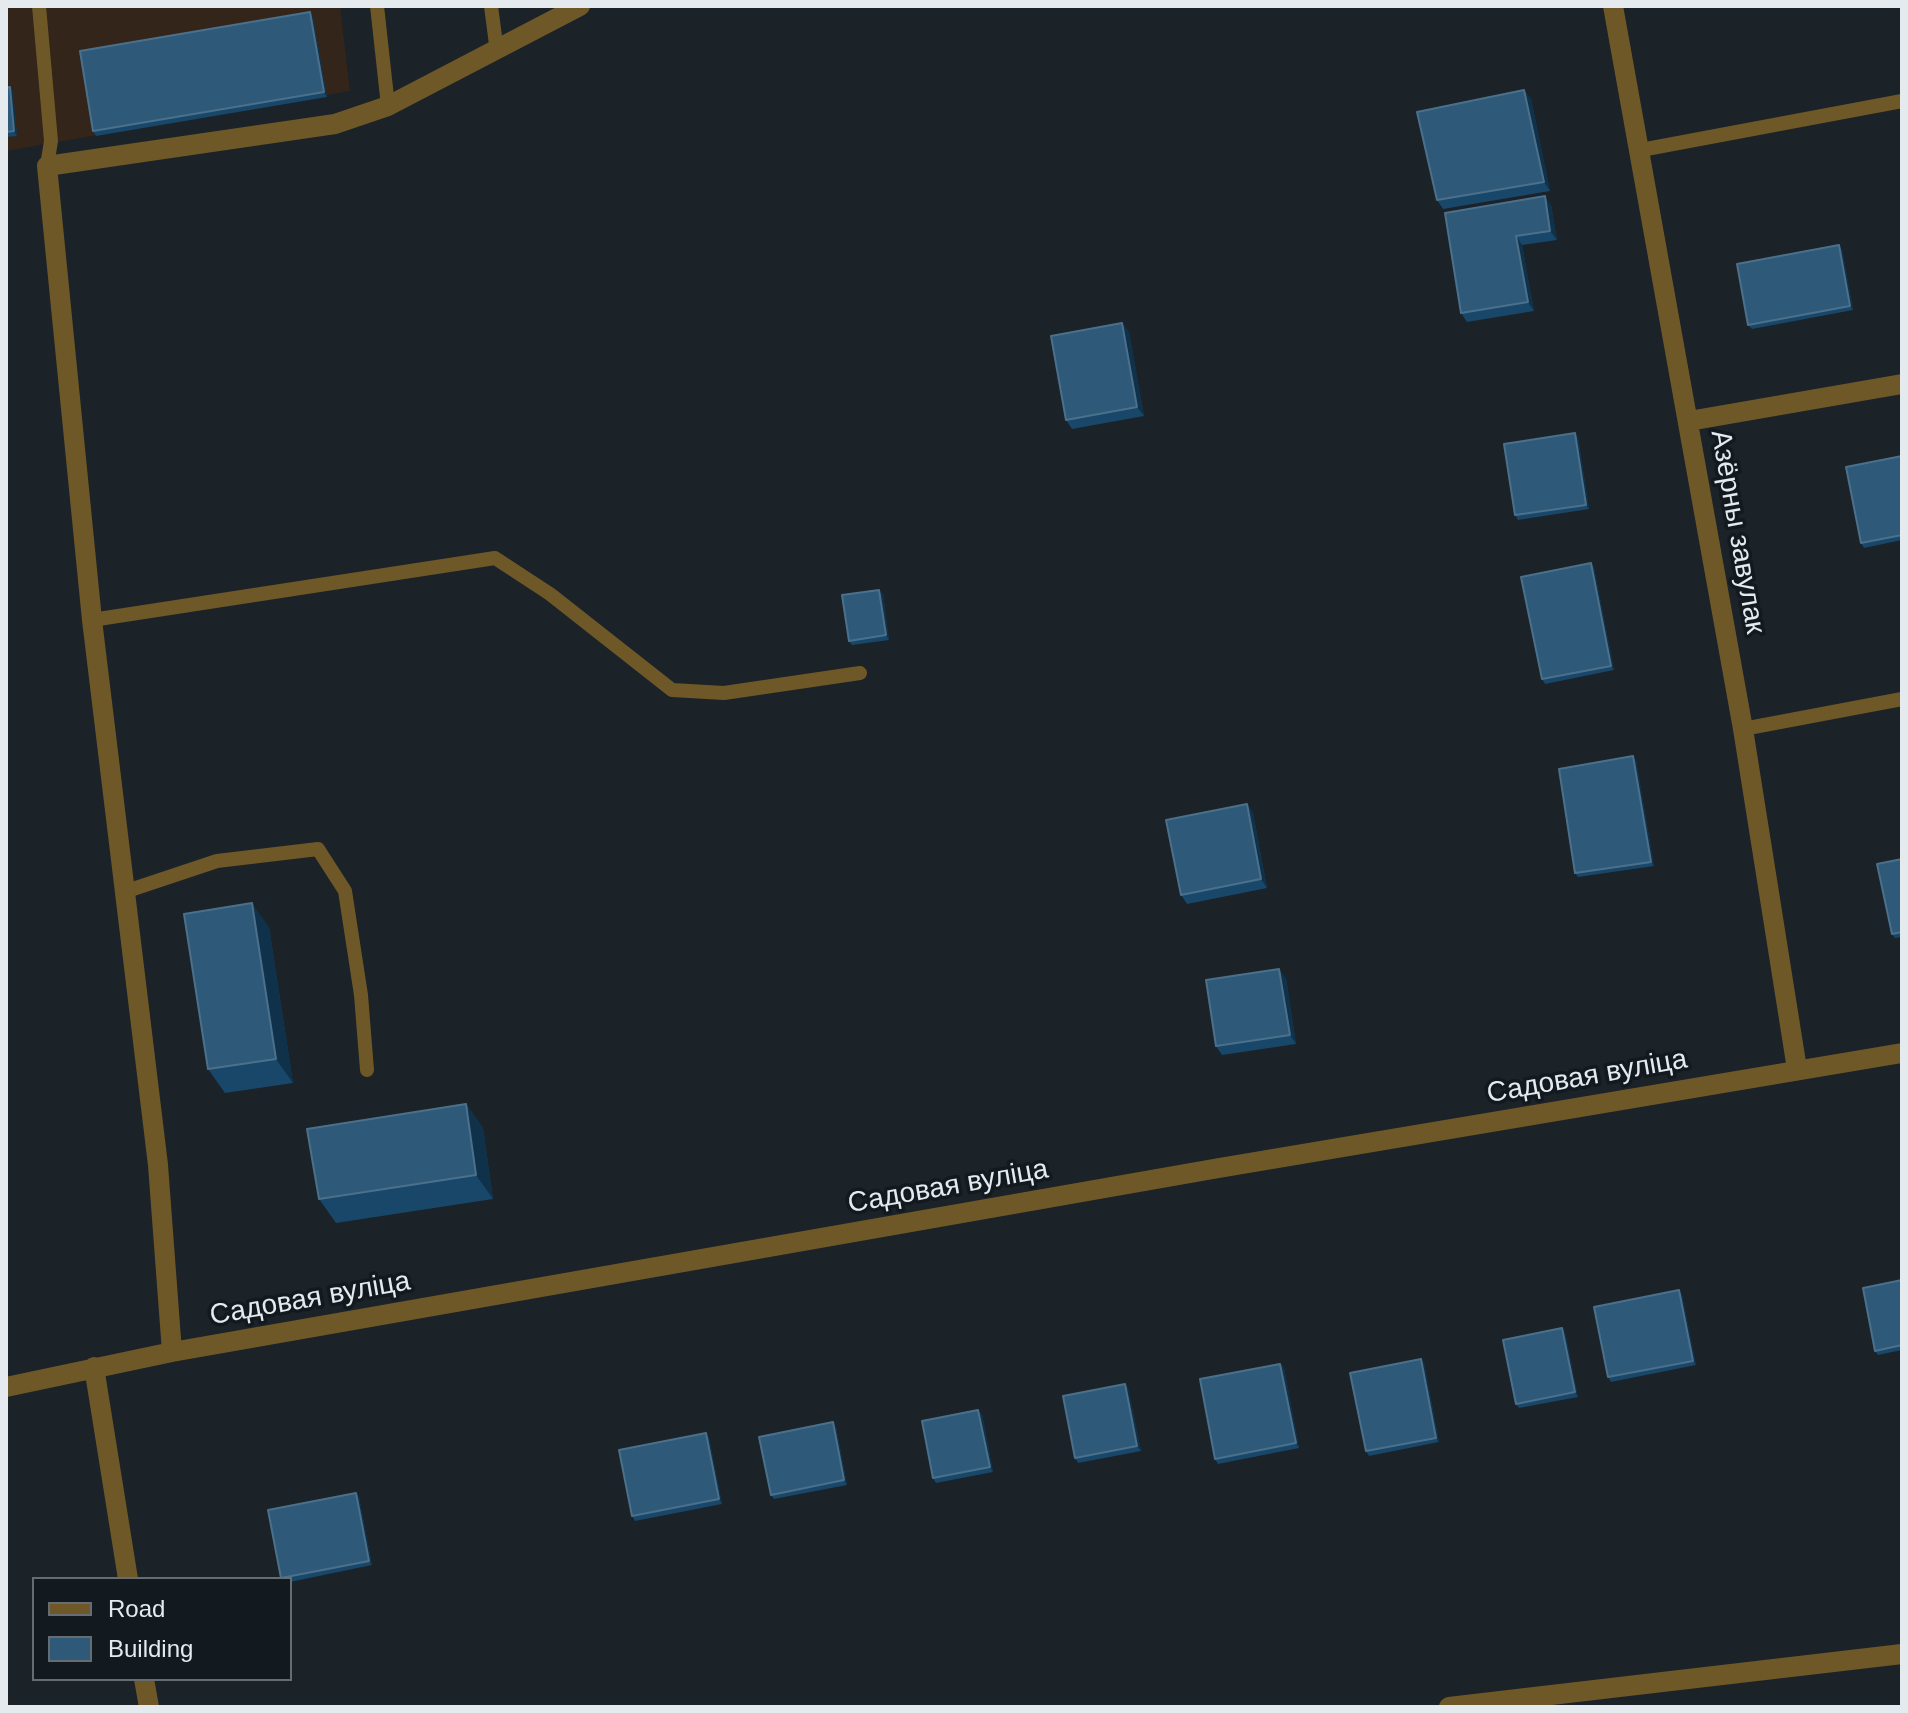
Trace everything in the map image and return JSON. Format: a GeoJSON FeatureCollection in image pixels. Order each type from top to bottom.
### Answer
{"type":"FeatureCollection","features":[{"type":"Feature","properties":{"kind":"street"},"geometry":{"type":"LineString","coordinates":[[172,1352],[158,1165],[92,620],[47,166],[335,124],[388,106],[497,52],[580,6]]}},
{"type":"Feature","properties":{"kind":"street","name":"Азёрны завулак"},"geometry":{"type":"LineString","coordinates":[[1613,6],[1743,729],[1797,1069]]}},
{"type":"Feature","properties":{"kind":"street"},"geometry":{"type":"LineString","coordinates":[[1689,421],[1902,384]]}},
{"type":"Feature","properties":{"kind":"street","name":"Садовая вуліца"},"geometry":{"type":"LineString","coordinates":[[6,1387],[172,1352],[1902,1053]]}},
{"type":"Feature","properties":{"kind":"street"},"geometry":{"type":"LineString","coordinates":[[94,1367],[128,1577]]}},
{"type":"Feature","properties":{"kind":"street"},"geometry":{"type":"LineString","coordinates":[[1449,1707],[1902,1654]]}},
{"type":"Feature","properties":{"kind":"street"},"geometry":{"type":"LineString","coordinates":[[144,1681],[149,1707]]}},
{"type":"Feature","properties":{"kind":"lane"},"geometry":{"type":"LineString","coordinates":[[39,6],[51,141],[47,166]]}},
{"type":"Feature","properties":{"kind":"lane"},"geometry":{"type":"LineString","coordinates":[[377,6],[388,106]]}},
{"type":"Feature","properties":{"kind":"lane"},"geometry":{"type":"LineString","coordinates":[[491,6],[497,52]]}},
{"type":"Feature","properties":{"kind":"lane"},"geometry":{"type":"LineString","coordinates":[[1641,150],[1902,101]]}},
{"type":"Feature","properties":{"kind":"lane"},"geometry":{"type":"LineString","coordinates":[[92,620],[495,558],[550,594],[672,690],[724,693],[860,673]]}},
{"type":"Feature","properties":{"kind":"lane"},"geometry":{"type":"LineString","coordinates":[[1743,729],[1902,699]]}},
{"type":"Feature","properties":{"kind":"lane"},"geometry":{"type":"LineString","coordinates":[[127,891],[217,861],[318,849],[345,891],[361,995],[367,1070]]}},
{"type":"Feature","properties":{"kind":"shaded area"},"geometry":{"type":"Polygon","coordinates":[[[6,6],[340,6],[350,91],[6,151],[6,6]]]}},
{"type":"Feature","properties":{"kind":"building"},"geometry":{"type":"Polygon","coordinates":[[[310,12],[324,92],[93,131],[80,51],[310,12]]]}},
{"type":"Feature","properties":{"kind":"building"},"geometry":{"type":"Polygon","coordinates":[[[10,87],[14,131],[6,132],[6,88],[10,87]]]}},
{"type":"Feature","properties":{"kind":"building"},"geometry":{"type":"Polygon","coordinates":[[[1524,90],[1544,182],[1437,200],[1417,112],[1524,90]]]}},
{"type":"Feature","properties":{"kind":"building"},"geometry":{"type":"Polygon","coordinates":[[[1545,196],[1550,231],[1516,236],[1528,302],[1461,313],[1445,213],[1545,196]]]}},
{"type":"Feature","properties":{"kind":"building"},"geometry":{"type":"Polygon","coordinates":[[[1839,245],[1850,306],[1748,325],[1737,264],[1839,245]]]}},
{"type":"Feature","properties":{"kind":"building"},"geometry":{"type":"Polygon","coordinates":[[[1122,323],[1137,407],[1066,420],[1051,336],[1122,323]]]}},
{"type":"Feature","properties":{"kind":"building"},"geometry":{"type":"Polygon","coordinates":[[[1575,433],[1586,505],[1515,515],[1504,444],[1575,433]]]}},
{"type":"Feature","properties":{"kind":"building"},"geometry":{"type":"Polygon","coordinates":[[[1902,456],[1902,535],[1861,543],[1846,467],[1902,456]]]}},
{"type":"Feature","properties":{"kind":"building"},"geometry":{"type":"Polygon","coordinates":[[[1591,563],[1611,666],[1542,679],[1521,577],[1591,563]]]}},
{"type":"Feature","properties":{"kind":"building"},"geometry":{"type":"Polygon","coordinates":[[[879,590],[886,635],[849,641],[842,595],[879,590]]]}},
{"type":"Feature","properties":{"kind":"building"},"geometry":{"type":"Polygon","coordinates":[[[1633,756],[1651,862],[1575,873],[1559,769],[1633,756]]]}},
{"type":"Feature","properties":{"kind":"building"},"geometry":{"type":"Polygon","coordinates":[[[1247,804],[1261,879],[1181,895],[1166,820],[1247,804]]]}},
{"type":"Feature","properties":{"kind":"building"},"geometry":{"type":"Polygon","coordinates":[[[1902,859],[1902,932],[1892,934],[1877,864],[1902,859]]]}},
{"type":"Feature","properties":{"kind":"building"},"geometry":{"type":"Polygon","coordinates":[[[252,903],[276,1059],[208,1069],[184,914],[252,903]]]}},
{"type":"Feature","properties":{"kind":"building"},"geometry":{"type":"Polygon","coordinates":[[[1279,969],[1290,1035],[1216,1046],[1206,980],[1279,969]]]}},
{"type":"Feature","properties":{"kind":"building"},"geometry":{"type":"Polygon","coordinates":[[[466,1104],[476,1175],[319,1199],[307,1129],[466,1104]]]}},
{"type":"Feature","properties":{"kind":"building"},"geometry":{"type":"Polygon","coordinates":[[[1902,1280],[1902,1345],[1875,1351],[1863,1288],[1902,1280]]]}},
{"type":"Feature","properties":{"kind":"building"},"geometry":{"type":"Polygon","coordinates":[[[1679,1290],[1693,1361],[1608,1377],[1594,1307],[1679,1290]]]}},
{"type":"Feature","properties":{"kind":"building"},"geometry":{"type":"Polygon","coordinates":[[[1562,1328],[1575,1392],[1516,1404],[1503,1340],[1562,1328]]]}},
{"type":"Feature","properties":{"kind":"building"},"geometry":{"type":"Polygon","coordinates":[[[1421,1359],[1436,1438],[1366,1451],[1350,1373],[1421,1359]]]}},
{"type":"Feature","properties":{"kind":"building"},"geometry":{"type":"Polygon","coordinates":[[[1280,1364],[1296,1443],[1215,1459],[1200,1379],[1280,1364]]]}},
{"type":"Feature","properties":{"kind":"building"},"geometry":{"type":"Polygon","coordinates":[[[1125,1384],[1137,1446],[1075,1458],[1063,1396],[1125,1384]]]}},
{"type":"Feature","properties":{"kind":"building"},"geometry":{"type":"Polygon","coordinates":[[[978,1410],[990,1467],[933,1478],[922,1421],[978,1410]]]}},
{"type":"Feature","properties":{"kind":"building"},"geometry":{"type":"Polygon","coordinates":[[[833,1422],[844,1480],[771,1495],[759,1437],[833,1422]]]}},
{"type":"Feature","properties":{"kind":"building"},"geometry":{"type":"Polygon","coordinates":[[[706,1433],[719,1499],[632,1516],[619,1450],[706,1433]]]}},
{"type":"Feature","properties":{"kind":"building"},"geometry":{"type":"Polygon","coordinates":[[[356,1493],[369,1561],[281,1577],[268,1510],[356,1493]]]}}]}
